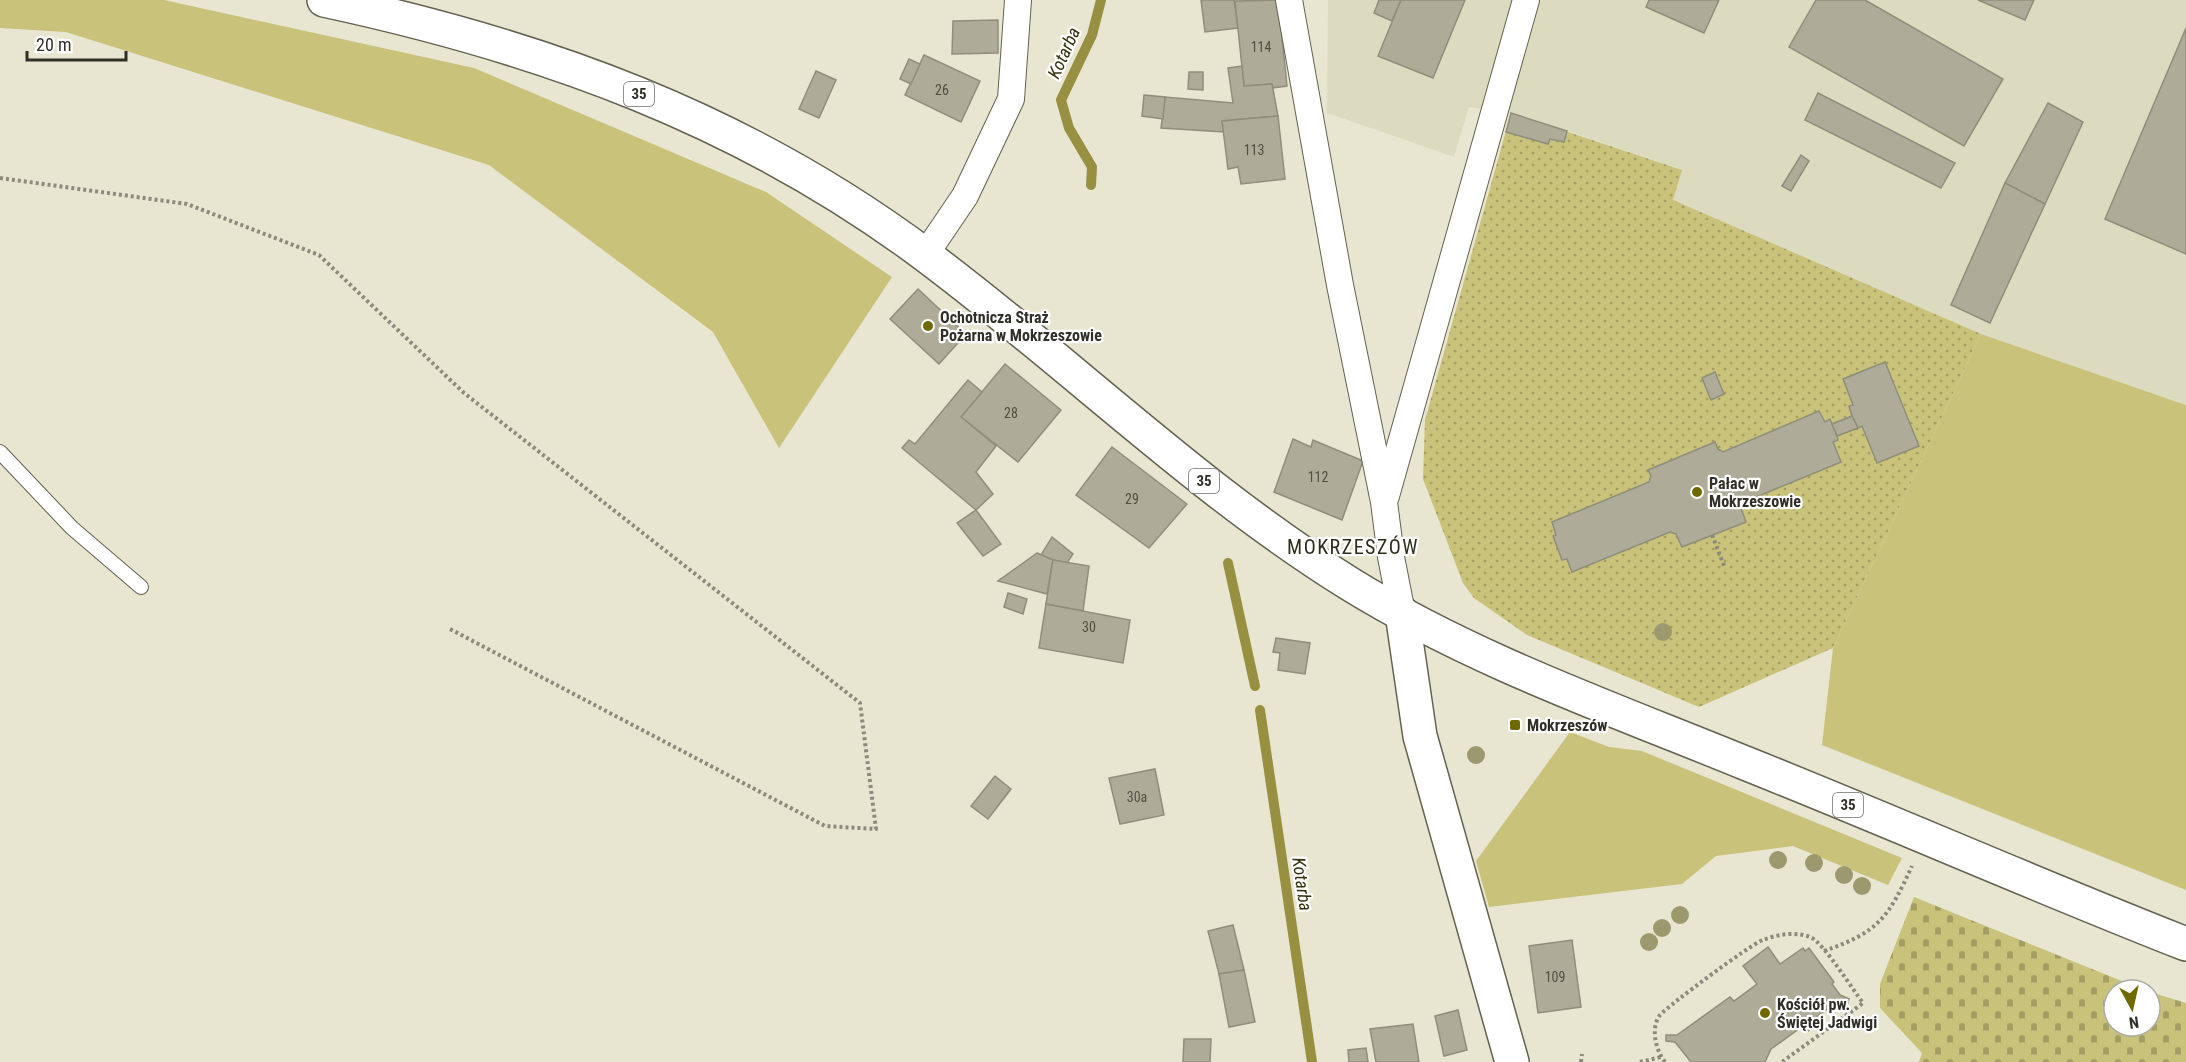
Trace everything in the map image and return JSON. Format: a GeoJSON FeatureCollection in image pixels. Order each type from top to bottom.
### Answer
{"type":"FeatureCollection","features":[{"type":"Feature","properties":{"kind":"main road","name":"35"},"geometry":{"type":"LineString","coordinates":[[324,0],[504,44],[633,91],[693,117],[812,180],[925,255],[1094,388],[1253,520],[1353,586],[1402,613],[1543,681],[2186,944]]}},
{"type":"Feature","properties":{"kind":"main road"},"geometry":{"type":"LineString","coordinates":[[1402,613],[1420,736],[1512,1062]]}},
{"type":"Feature","properties":{"kind":"street"},"geometry":{"type":"LineString","coordinates":[[925,255],[965,196],[1011,99],[1018,0]]}},
{"type":"Feature","properties":{"kind":"street"},"geometry":{"type":"LineString","coordinates":[[1289,0],[1340,285],[1384,502],[1391,557],[1402,613]]}},
{"type":"Feature","properties":{"kind":"street"},"geometry":{"type":"LineString","coordinates":[[1384,502],[1526,0]]}},
{"type":"Feature","properties":{"kind":"lane"},"geometry":{"type":"LineString","coordinates":[[0,452],[72,528],[141,587]]}},
{"type":"Feature","properties":{"kind":"path"},"geometry":{"type":"LineString","coordinates":[[0,178],[187,204],[319,255],[464,393],[861,703],[876,829],[825,826],[448,628]]}},
{"type":"Feature","properties":{"kind":"path"},"geometry":{"type":"LineString","coordinates":[[1712,535],[1725,568]]}},
{"type":"Feature","properties":{"kind":"path"},"geometry":{"type":"LineString","coordinates":[[1824,951],[1862,937],[1877,926],[1900,891],[1925,838]]}},
{"type":"Feature","properties":{"kind":"path"},"geometry":{"type":"LineString","coordinates":[[1665,1062],[1661,1057],[1655,1034],[1660,1015],[1752,946],[1780,935],[1799,934],[1816,940],[1863,1003],[1782,1062]]}},
{"type":"Feature","properties":{"kind":"path"},"geometry":{"type":"LineString","coordinates":[[1581,1062],[1582,1054]]}},
{"type":"Feature","properties":{"kind":"path"},"geometry":{"type":"LineString","coordinates":[[1640,1062],[1661,1057]]}},
{"type":"Feature","properties":{"kind":"shaded area"},"geometry":{"type":"Polygon","coordinates":[[[1328,0],[2186,0],[2186,405],[1981,334],[1672,200],[1682,170],[1511,113],[1469,107],[1454,157],[1327,113],[1328,0]]]}},
{"type":"Feature","properties":{"kind":"green space"},"geometry":{"type":"Polygon","coordinates":[[[0,0],[164,0],[474,68],[766,192],[892,277],[779,448],[713,332],[489,165],[66,32],[0,28],[0,0]]]}},
{"type":"Feature","properties":{"kind":"green space"},"geometry":{"type":"Polygon","coordinates":[[[1511,113],[1682,170],[1673,200],[1981,334],[1833,648],[1699,707],[1527,635],[1474,598],[1463,583],[1423,479],[1425,420],[1511,113]]]}},
{"type":"Feature","properties":{"kind":"green space"},"geometry":{"type":"Polygon","coordinates":[[[1981,334],[2186,405],[2186,890],[1822,745],[1833,648],[1981,334]]]}},
{"type":"Feature","properties":{"kind":"green space"},"geometry":{"type":"Polygon","coordinates":[[[1570,732],[1609,747],[1642,751],[1902,858],[1888,885],[1793,846],[1716,856],[1682,884],[1489,907],[1476,861],[1570,732]]]}},
{"type":"Feature","properties":{"kind":"green space"},"geometry":{"type":"Polygon","coordinates":[[[1914,897],[2114,978],[2102,978],[2102,1038],[2162,1038],[2162,996],[2186,1003],[2186,1062],[1919,1062],[1922,1053],[1880,1008],[1880,984],[1914,897]]]}},
{"type":"Feature","properties":{"kind":"building"},"geometry":{"type":"Polygon","coordinates":[[[1201,0],[1234,0],[1238,28],[1205,32],[1201,0]]]}},
{"type":"Feature","properties":{"kind":"building"},"geometry":{"type":"Polygon","coordinates":[[[1278,0],[1287,86],[1273,88],[1272,84],[1244,86],[1235,1],[1278,0]]]}},
{"type":"Feature","properties":{"kind":"building"},"geometry":{"type":"Polygon","coordinates":[[[1379,0],[1401,0],[1392,21],[1374,13],[1379,0]]]}},
{"type":"Feature","properties":{"kind":"building"},"geometry":{"type":"Polygon","coordinates":[[[1401,0],[1465,0],[1433,78],[1378,56],[1401,0]]]}},
{"type":"Feature","properties":{"kind":"building"},"geometry":{"type":"Polygon","coordinates":[[[1649,0],[1719,0],[1704,33],[1646,7],[1649,0]]]}},
{"type":"Feature","properties":{"kind":"building"},"geometry":{"type":"Polygon","coordinates":[[[1816,0],[1865,0],[2003,79],[1964,146],[1789,47],[1816,0]]]}},
{"type":"Feature","properties":{"kind":"building"},"geometry":{"type":"Polygon","coordinates":[[[1978,0],[2034,0],[2025,20],[1978,0]]]}},
{"type":"Feature","properties":{"kind":"building"},"geometry":{"type":"Polygon","coordinates":[[[998,20],[998,53],[952,54],[953,21],[998,20]]]}},
{"type":"Feature","properties":{"kind":"building"},"geometry":{"type":"Polygon","coordinates":[[[2186,28],[2186,254],[2105,219],[2186,28]]]}},
{"type":"Feature","properties":{"kind":"building"},"geometry":{"type":"Polygon","coordinates":[[[924,55],[980,81],[961,122],[905,95],[924,55]]]}},
{"type":"Feature","properties":{"kind":"building"},"geometry":{"type":"Polygon","coordinates":[[[909,59],[920,64],[911,84],[900,79],[909,59]]]}},
{"type":"Feature","properties":{"kind":"building"},"geometry":{"type":"Polygon","coordinates":[[[1242,66],[1244,86],[1272,84],[1278,116],[1222,121],[1224,132],[1161,128],[1165,97],[1233,103],[1228,68],[1242,66]]]}},
{"type":"Feature","properties":{"kind":"building"},"geometry":{"type":"Polygon","coordinates":[[[816,71],[836,80],[819,118],[799,109],[816,71]]]}},
{"type":"Feature","properties":{"kind":"building"},"geometry":{"type":"Polygon","coordinates":[[[1189,72],[1203,72],[1203,90],[1188,89],[1189,72]]]}},
{"type":"Feature","properties":{"kind":"building"},"geometry":{"type":"Polygon","coordinates":[[[1818,93],[1955,163],[1941,188],[1805,120],[1818,93]]]}},
{"type":"Feature","properties":{"kind":"building"},"geometry":{"type":"Polygon","coordinates":[[[1144,95],[1165,97],[1163,119],[1142,116],[1144,95]]]}},
{"type":"Feature","properties":{"kind":"building"},"geometry":{"type":"Polygon","coordinates":[[[2048,103],[2083,122],[2045,204],[2005,183],[2048,103]]]}},
{"type":"Feature","properties":{"kind":"building"},"geometry":{"type":"Polygon","coordinates":[[[1511,113],[1567,131],[1564,142],[1550,139],[1548,144],[1506,132],[1511,113]]]}},
{"type":"Feature","properties":{"kind":"building"},"geometry":{"type":"Polygon","coordinates":[[[1278,116],[1285,179],[1241,184],[1238,167],[1228,169],[1222,121],[1278,116]]]}},
{"type":"Feature","properties":{"kind":"building"},"geometry":{"type":"Polygon","coordinates":[[[1801,155],[1809,161],[1791,191],[1782,186],[1801,155]]]}},
{"type":"Feature","properties":{"kind":"building"},"geometry":{"type":"Polygon","coordinates":[[[2005,183],[2045,204],[1990,323],[1951,305],[2005,183]]]}},
{"type":"Feature","properties":{"kind":"building","name":"Ochotnicza Straż Pożarna w Mokrzeszowie"},"geometry":{"type":"Polygon","coordinates":[[[918,289],[966,334],[939,364],[890,319],[918,289]]]}},
{"type":"Feature","properties":{"kind":"building"},"geometry":{"type":"Polygon","coordinates":[[[1885,362],[1919,446],[1877,463],[1862,426],[1858,428],[1852,416],[1849,406],[1853,405],[1843,379],[1885,362]]]}},
{"type":"Feature","properties":{"kind":"building"},"geometry":{"type":"Polygon","coordinates":[[[1005,364],[1061,410],[1018,462],[961,417],[1005,364]]]}},
{"type":"Feature","properties":{"kind":"building"},"geometry":{"type":"Polygon","coordinates":[[[1715,372],[1724,394],[1711,400],[1702,378],[1715,372]]]}},
{"type":"Feature","properties":{"kind":"building"},"geometry":{"type":"Polygon","coordinates":[[[968,380],[982,392],[961,417],[996,446],[976,472],[993,494],[976,510],[902,448],[909,440],[915,444],[968,380]]]}},
{"type":"Feature","properties":{"kind":"building","name":"Pałac w Mokrzeszowie"},"geometry":{"type":"Polygon","coordinates":[[[1819,411],[1825,422],[1830,419],[1838,440],[1833,442],[1841,462],[1744,502],[1741,508],[1746,522],[1682,547],[1676,534],[1670,532],[1572,572],[1567,559],[1562,560],[1553,536],[1556,535],[1552,522],[1649,482],[1651,476],[1648,470],[1715,442],[1718,449],[1723,452],[1819,411]]]}},
{"type":"Feature","properties":{"kind":"building"},"geometry":{"type":"Polygon","coordinates":[[[1852,416],[1858,428],[1837,436],[1832,424],[1852,416]]]}},
{"type":"Feature","properties":{"kind":"building"},"geometry":{"type":"Polygon","coordinates":[[[1293,439],[1311,447],[1313,440],[1363,461],[1342,520],[1274,492],[1293,439]]]}},
{"type":"Feature","properties":{"kind":"building"},"geometry":{"type":"Polygon","coordinates":[[[1112,447],[1187,504],[1149,548],[1076,495],[1112,447]]]}},
{"type":"Feature","properties":{"kind":"building"},"geometry":{"type":"Polygon","coordinates":[[[976,510],[1001,544],[983,556],[957,523],[976,510]]]}},
{"type":"Feature","properties":{"kind":"building"},"geometry":{"type":"Polygon","coordinates":[[[1052,537],[1073,554],[1067,563],[1049,560],[1041,555],[1052,537]]]}},
{"type":"Feature","properties":{"kind":"building"},"geometry":{"type":"Polygon","coordinates":[[[1037,553],[1053,560],[1047,594],[998,581],[1037,553]]]}},
{"type":"Feature","properties":{"kind":"building"},"geometry":{"type":"Polygon","coordinates":[[[1053,560],[1089,566],[1083,611],[1046,604],[1053,560]]]}},
{"type":"Feature","properties":{"kind":"building"},"geometry":{"type":"Polygon","coordinates":[[[1008,593],[1027,599],[1023,614],[1004,607],[1008,593]]]}},
{"type":"Feature","properties":{"kind":"building"},"geometry":{"type":"Polygon","coordinates":[[[1046,604],[1130,620],[1123,663],[1039,648],[1046,604]]]}},
{"type":"Feature","properties":{"kind":"building"},"geometry":{"type":"Polygon","coordinates":[[[1276,638],[1310,643],[1305,674],[1278,670],[1280,653],[1273,652],[1276,638]]]}},
{"type":"Feature","properties":{"kind":"building"},"geometry":{"type":"Polygon","coordinates":[[[1155,769],[1164,815],[1120,824],[1109,778],[1155,769]]]}},
{"type":"Feature","properties":{"kind":"building"},"geometry":{"type":"Polygon","coordinates":[[[995,776],[1011,789],[988,819],[971,806],[995,776]]]}},
{"type":"Feature","properties":{"kind":"building"},"geometry":{"type":"Polygon","coordinates":[[[1233,925],[1244,970],[1219,974],[1208,931],[1233,925]]]}},
{"type":"Feature","properties":{"kind":"building"},"geometry":{"type":"Polygon","coordinates":[[[1572,940],[1581,1007],[1538,1013],[1529,946],[1572,940]]]}},
{"type":"Feature","properties":{"kind":"building","name":"Kościół pw. Świętej Jadwigi"},"geometry":{"type":"Polygon","coordinates":[[[1768,947],[1780,964],[1803,948],[1805,951],[1809,948],[1834,982],[1832,984],[1840,995],[1849,999],[1848,1003],[1840,1000],[1808,1023],[1812,1028],[1808,1031],[1803,1026],[1771,1049],[1765,1062],[1691,1062],[1675,1042],[1666,1041],[1666,1035],[1677,1035],[1730,997],[1734,1001],[1757,984],[1743,966],[1768,947]]]}},
{"type":"Feature","properties":{"kind":"building"},"geometry":{"type":"Polygon","coordinates":[[[1244,970],[1255,1022],[1229,1027],[1219,974],[1244,970]]]}},
{"type":"Feature","properties":{"kind":"building"},"geometry":{"type":"Polygon","coordinates":[[[1458,1010],[1467,1050],[1444,1056],[1435,1016],[1458,1010]]]}},
{"type":"Feature","properties":{"kind":"building"},"geometry":{"type":"Polygon","coordinates":[[[1413,1024],[1419,1062],[1376,1062],[1370,1029],[1413,1024]]]}},
{"type":"Feature","properties":{"kind":"building"},"geometry":{"type":"Polygon","coordinates":[[[1184,1039],[1211,1039],[1210,1062],[1183,1062],[1184,1039]]]}},
{"type":"Feature","properties":{"kind":"building"},"geometry":{"type":"Polygon","coordinates":[[[1366,1048],[1368,1062],[1349,1062],[1348,1050],[1366,1048]]]}},
{"type":"Feature","properties":{"kind":"waterway","name":"Kotarba"},"geometry":{"type":"LineString","coordinates":[[1091,185],[1092,167],[1069,128],[1061,100],[1092,35],[1101,0]]}},
{"type":"Feature","properties":{"kind":"waterway","name":"Kotarba"},"geometry":{"type":"LineString","coordinates":[[1228,563],[1255,686]]}},
{"type":"Feature","properties":{"kind":"waterway","name":"Kotarba"},"geometry":{"type":"LineString","coordinates":[[1260,710],[1312,1062]]}},
{"type":"Feature","properties":{"kind":"place","name":"Ochotnicza Straż Pożarna w Mokrzeszowie"},"geometry":{"type":"Point","coordinates":[928,326]}},
{"type":"Feature","properties":{"kind":"place","name":"Pałac w Mokrzeszowie"},"geometry":{"type":"Point","coordinates":[1697,492]}},
{"type":"Feature","properties":{"kind":"place","name":"Mokrzeszów"},"geometry":{"type":"Point","coordinates":[1515,725]}},
{"type":"Feature","properties":{"kind":"place","name":"Kościół pw. Świętej Jadwigi"},"geometry":{"type":"Point","coordinates":[1765,1013]}},
{"type":"Feature","properties":{"kind":"district","name":"MOKRZESZÓW"},"geometry":{"type":"Point","coordinates":[1353,547]}}]}
